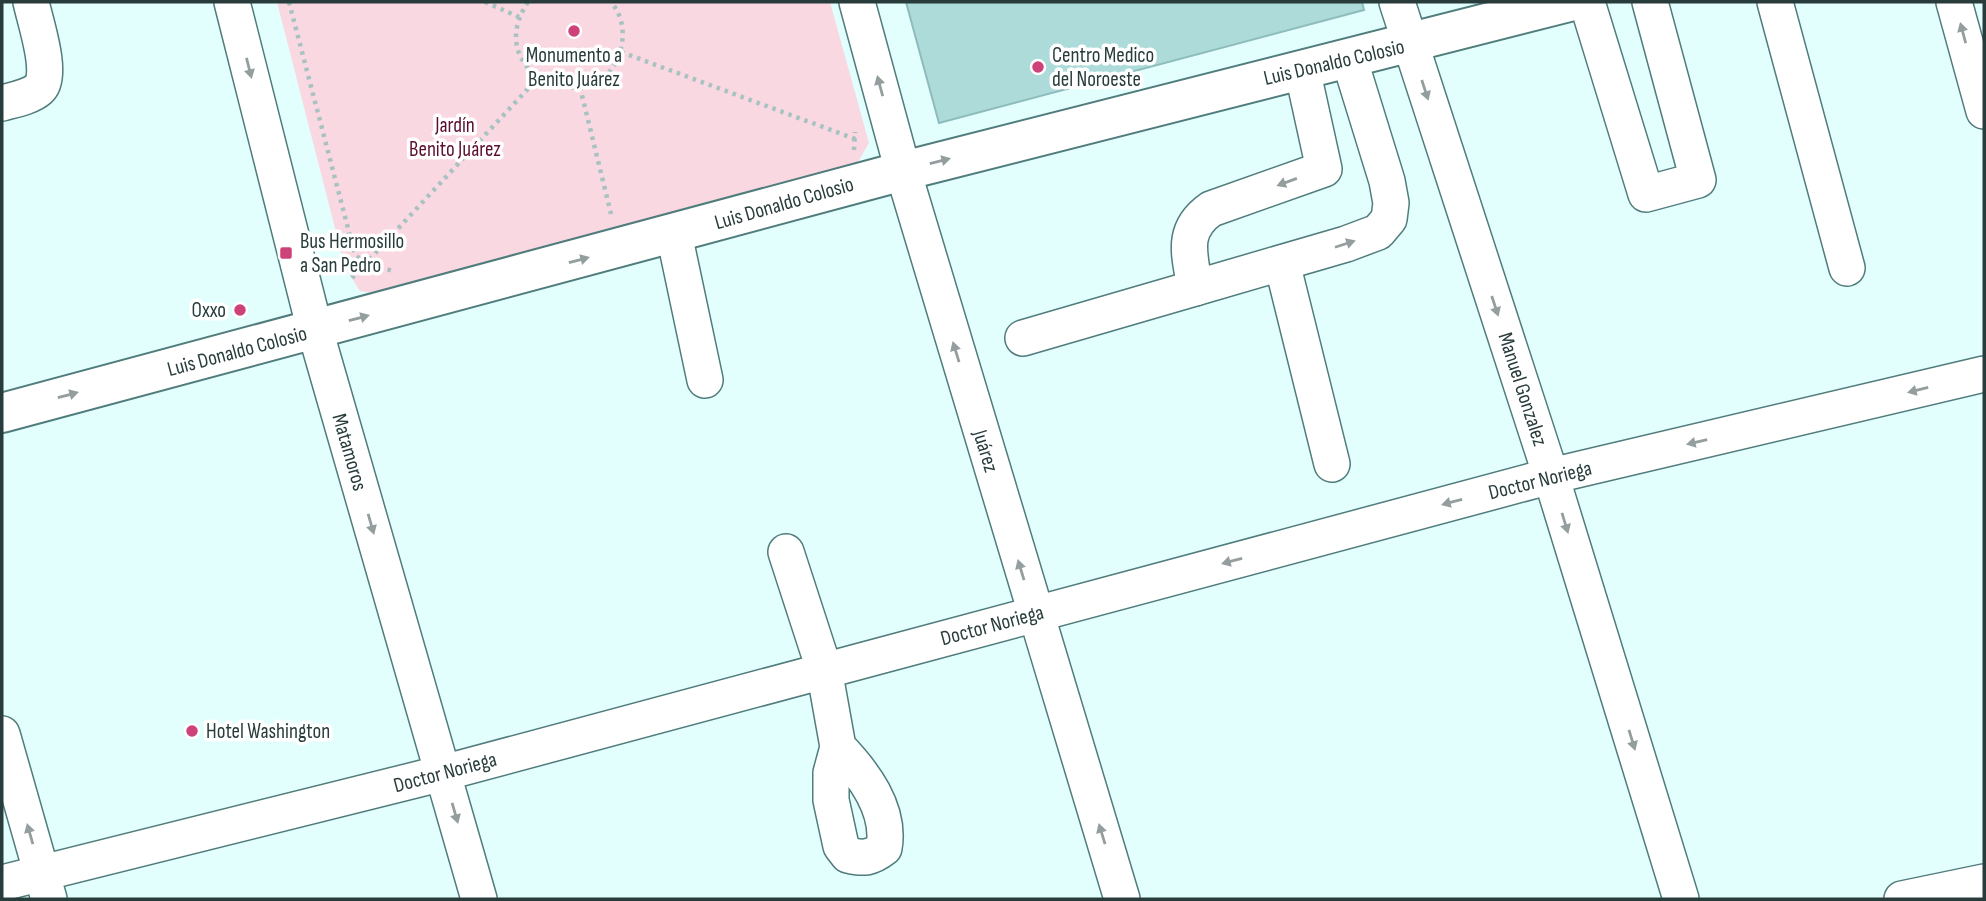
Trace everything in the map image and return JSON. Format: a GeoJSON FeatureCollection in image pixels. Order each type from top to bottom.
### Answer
{"type":"FeatureCollection","features":[{"type":"Feature","properties":{"kind":"main road","name":"Luis Donaldo Colosio"},"geometry":{"type":"LineString","coordinates":[[2,413],[903,171],[1569,2]]}},
{"type":"Feature","properties":{"kind":"street"},"geometry":{"type":"LineString","coordinates":[[2,103],[38,91],[45,82],[46,69],[32,2]]}},
{"type":"Feature","properties":{"kind":"street","name":"Matamoros"},"geometry":{"type":"LineString","coordinates":[[232,2],[315,330],[479,899]]}},
{"type":"Feature","properties":{"kind":"street","name":"Juárez"},"geometry":{"type":"LineString","coordinates":[[857,2],[903,171],[1034,614],[1122,899]]}},
{"type":"Feature","properties":{"kind":"street","name":"Manuel Gonzalez"},"geometry":{"type":"LineString","coordinates":[[1396,2],[1551,476],[1681,899]]}},
{"type":"Feature","properties":{"kind":"street"},"geometry":{"type":"LineString","coordinates":[[1587,2],[1646,194],[1698,180],[1650,2]]}},
{"type":"Feature","properties":{"kind":"street"},"geometry":{"type":"LineString","coordinates":[[1775,2],[1847,268]]}},
{"type":"Feature","properties":{"kind":"street"},"geometry":{"type":"LineString","coordinates":[[1954,2],[1984,111]]}},
{"type":"Feature","properties":{"kind":"street"},"geometry":{"type":"LineString","coordinates":[[1604,57],[1661,40]]}},
{"type":"Feature","properties":{"kind":"street"},"geometry":{"type":"LineString","coordinates":[[1023,338],[1282,263],[1378,232],[1389,219],[1391,204],[1349,58]]}},
{"type":"Feature","properties":{"kind":"street"},"geometry":{"type":"LineString","coordinates":[[1302,69],[1324,169]]}},
{"type":"Feature","properties":{"kind":"street"},"geometry":{"type":"LineString","coordinates":[[1195,288],[1188,244],[1198,219],[1211,209],[1377,153]]}},
{"type":"Feature","properties":{"kind":"street"},"geometry":{"type":"LineString","coordinates":[[674,234],[705,380]]}},
{"type":"Feature","properties":{"kind":"street"},"geometry":{"type":"LineString","coordinates":[[1282,263],[1332,464]]}},
{"type":"Feature","properties":{"kind":"street","name":"Doctor Noriega"},"geometry":{"type":"LineString","coordinates":[[2,883],[45,886],[824,669],[1551,476],[1984,373]]}},
{"type":"Feature","properties":{"kind":"street"},"geometry":{"type":"LineString","coordinates":[[786,552],[824,669],[838,747]]}},
{"type":"Feature","properties":{"kind":"street"},"geometry":{"type":"LineString","coordinates":[[2,734],[45,886]]}},
{"type":"Feature","properties":{"kind":"street"},"geometry":{"type":"LineString","coordinates":[[1902,899],[1984,882]]}},
{"type":"Feature","properties":{"kind":"path"},"geometry":{"type":"LineString","coordinates":[[289,2],[355,255],[366,263],[396,271]]}},
{"type":"Feature","properties":{"kind":"path"},"geometry":{"type":"LineString","coordinates":[[485,2],[519,17]]}},
{"type":"Feature","properties":{"kind":"path"},"geometry":{"type":"LineString","coordinates":[[528,2],[519,17],[515,33],[518,50],[526,66],[538,78],[565,88],[580,87],[606,75],[621,51],[621,21],[611,2]]}},
{"type":"Feature","properties":{"kind":"path"},"geometry":{"type":"LineString","coordinates":[[621,51],[869,144]]}},
{"type":"Feature","properties":{"kind":"path"},"geometry":{"type":"LineString","coordinates":[[352,278],[538,78]]}},
{"type":"Feature","properties":{"kind":"path"},"geometry":{"type":"LineString","coordinates":[[580,87],[612,219]]}},
{"type":"Feature","properties":{"kind":"path"},"geometry":{"type":"LineString","coordinates":[[852,157],[857,139],[854,127]]}},
{"type":"Feature","properties":{"kind":"green space","name":"Jardín Benito Juárez"},"geometry":{"type":"Polygon","coordinates":[[[277,2],[830,2],[869,143],[854,169],[385,295],[360,291],[345,267],[277,2]]]}},
{"type":"Feature","properties":{"kind":"building","name":"Centro Medico del Noroeste"},"geometry":{"type":"Polygon","coordinates":[[[906,2],[1362,2],[1364,10],[939,123],[906,2]]]}},
{"type":"Feature","properties":{"kind":"place","name":"Monumento a Benito Juárez"},"geometry":{"type":"Point","coordinates":[574,31]}},
{"type":"Feature","properties":{"kind":"place","name":"Centro Medico del Noroeste"},"geometry":{"type":"Point","coordinates":[1038,67]}},
{"type":"Feature","properties":{"kind":"place","name":"Bus Hermosillo a San Pedro"},"geometry":{"type":"Point","coordinates":[286,253]}},
{"type":"Feature","properties":{"kind":"place","name":"Oxxo"},"geometry":{"type":"Point","coordinates":[240,310]}},
{"type":"Feature","properties":{"kind":"place","name":"Hotel Washington"},"geometry":{"type":"Point","coordinates":[192,731]}}]}
